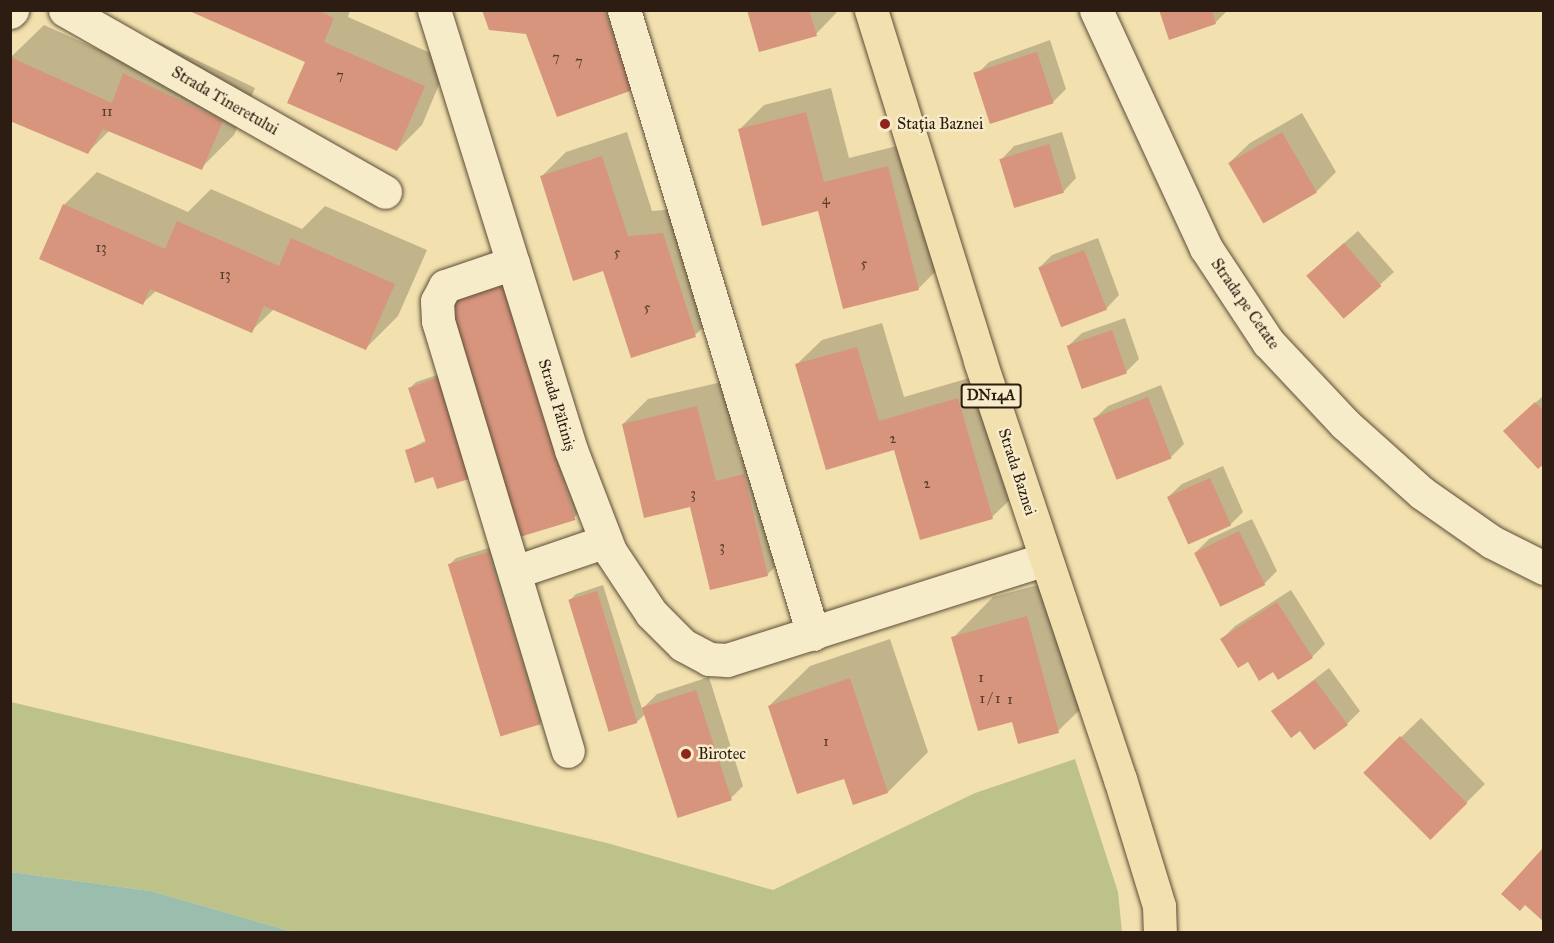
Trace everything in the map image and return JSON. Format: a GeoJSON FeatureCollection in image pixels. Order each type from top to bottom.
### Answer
{"type":"FeatureCollection","features":[{"type":"Feature","properties":{"kind":"main road","name":"Strada Baznei"},"geometry":{"type":"LineString","coordinates":[[871,10],[1163,924]]}},
{"type":"Feature","properties":{"kind":"street","name":"Strada Tineretului"},"geometry":{"type":"LineString","coordinates":[[65,10],[385,192]]}},
{"type":"Feature","properties":{"kind":"street","name":"Strada Păltiniș"},"geometry":{"type":"LineString","coordinates":[[434,10],[571,450],[606,541],[651,613],[682,645],[709,659],[727,660],[1046,559]]}},
{"type":"Feature","properties":{"kind":"street"},"geometry":{"type":"LineString","coordinates":[[624,10],[813,634]]}},
{"type":"Feature","properties":{"kind":"street","name":"Strada pe Cetate"},"geometry":{"type":"LineString","coordinates":[[1096,10],[1206,248],[1268,342],[1345,424],[1422,493],[1492,542],[1544,568]]}},
{"type":"Feature","properties":{"kind":"street"},"geometry":{"type":"LineString","coordinates":[[513,263],[445,286],[437,301],[438,321],[568,751]]}},
{"type":"Feature","properties":{"kind":"street"},"geometry":{"type":"LineString","coordinates":[[514,572],[606,541]]}},
{"type":"Feature","properties":{"kind":"green space"},"geometry":{"type":"Polygon","coordinates":[[[11,702],[607,843],[773,890],[975,793],[1075,759],[1118,892],[1122,932],[293,932],[151,891],[11,872],[11,702]]]}},
{"type":"Feature","properties":{"kind":"shaded area"},"geometry":{"type":"Polygon","coordinates":[[[11,872],[151,891],[293,932],[11,932],[11,872]]]}},
{"type":"Feature","properties":{"kind":"building"},"geometry":{"type":"Polygon","coordinates":[[[187,10],[317,10],[334,18],[324,42],[425,86],[397,151],[287,103],[305,62],[187,10]]]}},
{"type":"Feature","properties":{"kind":"building"},"geometry":{"type":"Polygon","coordinates":[[[482,10],[604,10],[633,90],[557,117],[526,34],[489,30],[482,10]]]}},
{"type":"Feature","properties":{"kind":"building"},"geometry":{"type":"Polygon","coordinates":[[[747,10],[809,10],[817,36],[759,52],[747,10]]]}},
{"type":"Feature","properties":{"kind":"building"},"geometry":{"type":"Polygon","coordinates":[[[1159,10],[1212,10],[1216,24],[1169,40],[1159,10]]]}},
{"type":"Feature","properties":{"kind":"building"},"geometry":{"type":"Polygon","coordinates":[[[1037,52],[1054,103],[990,124],[973,73],[1037,52]]]}},
{"type":"Feature","properties":{"kind":"building"},"geometry":{"type":"Polygon","coordinates":[[[10,57],[112,103],[123,73],[223,121],[202,170],[103,129],[88,154],[10,121],[10,57]]]}},
{"type":"Feature","properties":{"kind":"building"},"geometry":{"type":"Polygon","coordinates":[[[806,112],[824,182],[888,166],[919,290],[843,309],[818,211],[762,226],[738,129],[806,112]]]}},
{"type":"Feature","properties":{"kind":"building"},"geometry":{"type":"Polygon","coordinates":[[[1282,132],[1317,193],[1263,224],[1228,163],[1282,132]]]}},
{"type":"Feature","properties":{"kind":"building"},"geometry":{"type":"Polygon","coordinates":[[[1049,144],[1064,193],[1014,208],[999,159],[1049,144]]]}},
{"type":"Feature","properties":{"kind":"building"},"geometry":{"type":"Polygon","coordinates":[[[602,156],[628,236],[663,233],[696,337],[631,358],[603,271],[573,281],[540,176],[602,156]]]}},
{"type":"Feature","properties":{"kind":"building"},"geometry":{"type":"Polygon","coordinates":[[[63,204],[165,249],[177,221],[279,266],[291,238],[395,284],[366,350],[264,306],[252,333],[150,289],[143,305],[39,259],[63,204]]]}},
{"type":"Feature","properties":{"kind":"building"},"geometry":{"type":"Polygon","coordinates":[[[1344,243],[1381,286],[1344,319],[1306,276],[1344,243]]]}},
{"type":"Feature","properties":{"kind":"building"},"geometry":{"type":"Polygon","coordinates":[[[1084,250],[1107,310],[1061,327],[1038,268],[1084,250]]]}},
{"type":"Feature","properties":{"kind":"building"},"geometry":{"type":"Polygon","coordinates":[[[502,280],[575,520],[519,537],[446,297],[502,280]]]}},
{"type":"Feature","properties":{"kind":"building"},"geometry":{"type":"Polygon","coordinates":[[[1112,330],[1127,373],[1082,389],[1067,346],[1112,330]]]}},
{"type":"Feature","properties":{"kind":"building"},"geometry":{"type":"Polygon","coordinates":[[[857,347],[879,421],[958,398],[993,519],[920,540],[894,450],[826,470],[795,364],[857,347]]]}},
{"type":"Feature","properties":{"kind":"building"},"geometry":{"type":"Polygon","coordinates":[[[439,377],[472,478],[437,489],[433,477],[415,483],[405,450],[426,443],[408,388],[439,377]]]}},
{"type":"Feature","properties":{"kind":"building"},"geometry":{"type":"Polygon","coordinates":[[[1148,397],[1172,459],[1117,480],[1093,418],[1148,397]]]}},
{"type":"Feature","properties":{"kind":"building"},"geometry":{"type":"Polygon","coordinates":[[[1535,402],[1544,411],[1544,464],[1538,469],[1503,431],[1535,402]]]}},
{"type":"Feature","properties":{"kind":"building"},"geometry":{"type":"Polygon","coordinates":[[[697,406],[716,481],[744,474],[768,576],[710,590],[690,507],[644,518],[622,424],[697,406]]]}},
{"type":"Feature","properties":{"kind":"building"},"geometry":{"type":"Polygon","coordinates":[[[1210,478],[1231,526],[1188,545],[1167,497],[1210,478]]]}},
{"type":"Feature","properties":{"kind":"building"},"geometry":{"type":"Polygon","coordinates":[[[1239,531],[1265,585],[1220,607],[1194,553],[1239,531]]]}},
{"type":"Feature","properties":{"kind":"building"},"geometry":{"type":"Polygon","coordinates":[[[488,552],[541,724],[500,736],[448,564],[488,552]]]}},
{"type":"Feature","properties":{"kind":"building"},"geometry":{"type":"Polygon","coordinates":[[[597,591],[637,723],[609,732],[568,600],[597,591]]]}},
{"type":"Feature","properties":{"kind":"building"},"geometry":{"type":"Polygon","coordinates":[[[1277,602],[1313,658],[1278,680],[1273,672],[1259,681],[1248,662],[1238,668],[1220,639],[1277,602]]]}},
{"type":"Feature","properties":{"kind":"building"},"geometry":{"type":"Polygon","coordinates":[[[1027,616],[1059,733],[1018,744],[1012,722],[978,731],[951,637],[1027,616]]]}},
{"type":"Feature","properties":{"kind":"building"},"geometry":{"type":"Polygon","coordinates":[[[850,678],[888,793],[853,805],[844,779],[797,794],[768,706],[850,678]]]}},
{"type":"Feature","properties":{"kind":"building"},"geometry":{"type":"Polygon","coordinates":[[[1315,680],[1348,725],[1314,750],[1300,731],[1291,738],[1271,711],[1315,680]]]}},
{"type":"Feature","properties":{"kind":"building","name":"Birotec"},"geometry":{"type":"Polygon","coordinates":[[[696,690],[732,800],[678,818],[642,708],[696,690]]]}},
{"type":"Feature","properties":{"kind":"building"},"geometry":{"type":"Polygon","coordinates":[[[1400,736],[1467,803],[1430,840],[1363,773],[1400,736]]]}},
{"type":"Feature","properties":{"kind":"building"},"geometry":{"type":"Polygon","coordinates":[[[1544,847],[1544,922],[1525,905],[1520,911],[1501,894],[1544,847]]]}},
{"type":"Feature","properties":{"kind":"place","name":"Stația Baznei"},"geometry":{"type":"Point","coordinates":[885,124]}},
{"type":"Feature","properties":{"kind":"place","name":"Birotec"},"geometry":{"type":"Point","coordinates":[686,754]}}]}
